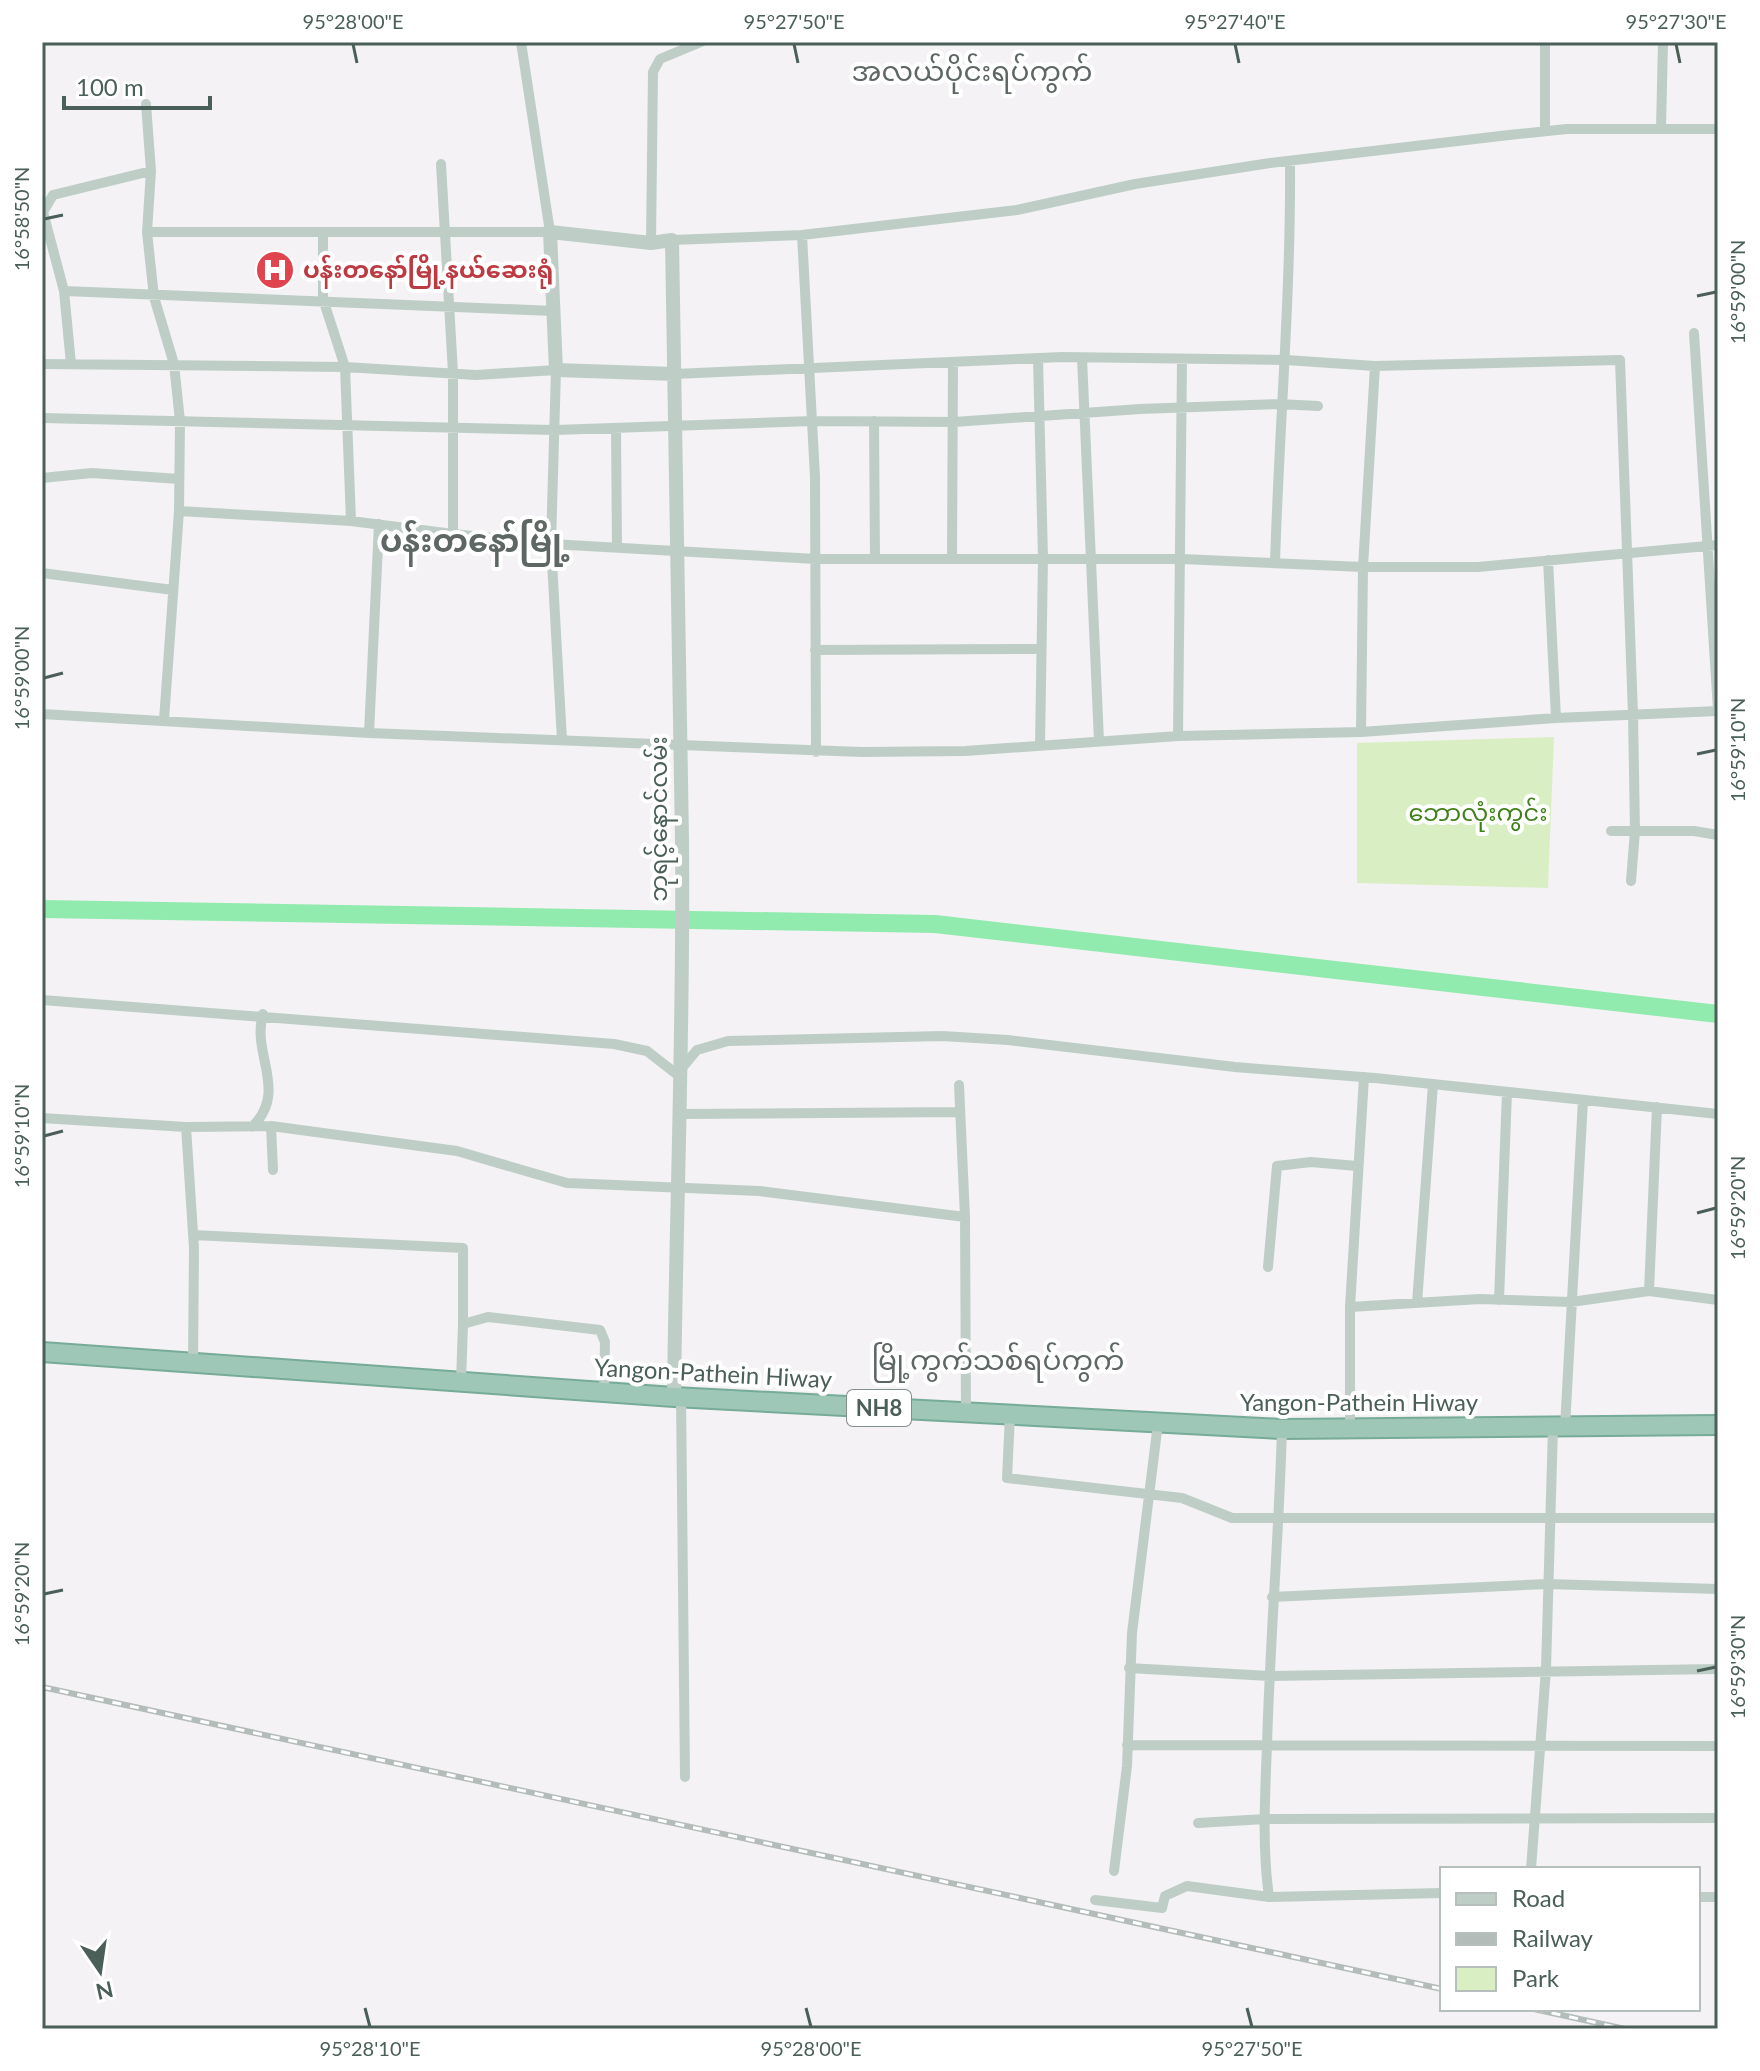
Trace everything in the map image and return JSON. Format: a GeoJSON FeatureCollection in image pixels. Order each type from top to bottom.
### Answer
{"type":"FeatureCollection","features":[{"type":"Feature","properties":{"kind":"highway","name":"Yangon-Pathein Hiway"},"geometry":{"type":"LineString","coordinates":[[42,1352],[677,1397],[1282,1429],[1718,1425]]}},
{"type":"Feature","properties":{"kind":"street"},"geometry":{"type":"LineString","coordinates":[[521,42],[550,232],[556,370],[551,544],[562,740]]}},
{"type":"Feature","properties":{"kind":"street"},"geometry":{"type":"LineString","coordinates":[[651,243],[653,72],[660,59],[701,42]]}},
{"type":"Feature","properties":{"kind":"street"},"geometry":{"type":"LineString","coordinates":[[1545,42],[1545,131]]}},
{"type":"Feature","properties":{"kind":"street"},"geometry":{"type":"LineString","coordinates":[[1661,128],[1663,42]]}},
{"type":"Feature","properties":{"kind":"street"},"geometry":{"type":"LineString","coordinates":[[146,104],[151,171],[147,232],[154,297],[174,364],[180,421],[179,511],[164,720]]}},
{"type":"Feature","properties":{"kind":"street"},"geometry":{"type":"LineString","coordinates":[[147,232],[550,232],[651,243],[802,235],[1017,210],[1135,184],[1545,131],[1718,129]]}},
{"type":"Feature","properties":{"kind":"street"},"geometry":{"type":"LineString","coordinates":[[1275,563],[1279,404],[1286,360],[1291,256],[1290,162]]}},
{"type":"Feature","properties":{"kind":"street"},"geometry":{"type":"LineString","coordinates":[[441,164],[453,373],[453,534]]}},
{"type":"Feature","properties":{"kind":"street"},"geometry":{"type":"LineString","coordinates":[[71,364],[64,291],[43,212],[47,202],[53,195],[151,171]]}},
{"type":"Feature","properties":{"kind":"street"},"geometry":{"type":"LineString","coordinates":[[323,232],[323,299],[345,367],[351,521]]}},
{"type":"Feature","properties":{"kind":"street"},"geometry":{"type":"LineString","coordinates":[[802,235],[816,559],[816,752]]}},
{"type":"Feature","properties":{"kind":"street","name":"ဘုရင့်နောင်လမ်း"},"geometry":{"type":"LineString","coordinates":[[672,240],[682,840],[676,1189],[677,1397]]}},
{"type":"Feature","properties":{"kind":"street"},"geometry":{"type":"LineString","coordinates":[[64,291],[154,297],[323,299],[554,311]]}},
{"type":"Feature","properties":{"kind":"street"},"geometry":{"type":"LineString","coordinates":[[42,714],[369,733],[816,752],[965,751],[1178,736],[1361,732],[1556,718],[1718,711],[1712,545],[1694,333]]}},
{"type":"Feature","properties":{"kind":"street"},"geometry":{"type":"LineString","coordinates":[[42,364],[345,367],[453,373],[556,370],[675,374],[1082,358],[1286,360],[1375,366],[1620,360],[1633,714],[1635,831],[1631,881]]}},
{"type":"Feature","properties":{"kind":"street"},"geometry":{"type":"LineString","coordinates":[[1082,358],[1099,741]]}},
{"type":"Feature","properties":{"kind":"street"},"geometry":{"type":"LineString","coordinates":[[1038,359],[1043,558],[1040,746]]}},
{"type":"Feature","properties":{"kind":"street"},"geometry":{"type":"LineString","coordinates":[[1178,736],[1182,360]]}},
{"type":"Feature","properties":{"kind":"street"},"geometry":{"type":"LineString","coordinates":[[952,559],[953,363]]}},
{"type":"Feature","properties":{"kind":"street"},"geometry":{"type":"LineString","coordinates":[[1361,732],[1363,567],[1375,366]]}},
{"type":"Feature","properties":{"kind":"street"},"geometry":{"type":"LineString","coordinates":[[42,418],[555,430],[812,421],[954,422],[1182,408],[1279,404],[1318,406]]}},
{"type":"Feature","properties":{"kind":"street"},"geometry":{"type":"LineString","coordinates":[[874,421],[875,559]]}},
{"type":"Feature","properties":{"kind":"street"},"geometry":{"type":"LineString","coordinates":[[616,428],[617,547]]}},
{"type":"Feature","properties":{"kind":"street"},"geometry":{"type":"LineString","coordinates":[[42,478],[92,473],[179,479]]}},
{"type":"Feature","properties":{"kind":"street"},"geometry":{"type":"LineString","coordinates":[[179,511],[351,521],[551,544],[816,559],[1182,559],[1363,567],[1478,567],[1712,545]]}},
{"type":"Feature","properties":{"kind":"street"},"geometry":{"type":"LineString","coordinates":[[369,733],[379,524]]}},
{"type":"Feature","properties":{"kind":"street"},"geometry":{"type":"LineString","coordinates":[[1548,560],[1556,718]]}},
{"type":"Feature","properties":{"kind":"street"},"geometry":{"type":"LineString","coordinates":[[42,573],[173,590]]}},
{"type":"Feature","properties":{"kind":"street"},"geometry":{"type":"LineString","coordinates":[[815,650],[1041,649]]}},
{"type":"Feature","properties":{"kind":"street"},"geometry":{"type":"LineString","coordinates":[[1611,831],[1694,831],[1718,835]]}},
{"type":"Feature","properties":{"kind":"street"},"geometry":{"type":"LineString","coordinates":[[42,1000],[263,1014],[614,1044],[647,1051],[680,1071],[697,1050],[728,1041],[942,1036],[1718,1114]]}},
{"type":"Feature","properties":{"kind":"street"},"geometry":{"type":"LineString","coordinates":[[252,1127],[267,1108],[267,1066],[261,1030],[263,1014]]}},
{"type":"Feature","properties":{"kind":"street"},"geometry":{"type":"LineString","coordinates":[[1350,1430],[1350,1307],[1364,1077]]}},
{"type":"Feature","properties":{"kind":"street"},"geometry":{"type":"LineString","coordinates":[[1417,1303],[1433,1084]]}},
{"type":"Feature","properties":{"kind":"street"},"geometry":{"type":"LineString","coordinates":[[959,1085],[965,1217],[966,1412]]}},
{"type":"Feature","properties":{"kind":"street"},"geometry":{"type":"LineString","coordinates":[[1499,1300],[1507,1092]]}},
{"type":"Feature","properties":{"kind":"street"},"geometry":{"type":"LineString","coordinates":[[1531,1867],[1546,1669],[1548,1516],[1571,1302],[1583,1100]]}},
{"type":"Feature","properties":{"kind":"street"},"geometry":{"type":"LineString","coordinates":[[1649,1291],[1657,1107]]}},
{"type":"Feature","properties":{"kind":"street"},"geometry":{"type":"LineString","coordinates":[[678,1114],[960,1112]]}},
{"type":"Feature","properties":{"kind":"street"},"geometry":{"type":"LineString","coordinates":[[42,1118],[186,1127],[271,1126],[457,1151],[567,1183],[759,1191],[965,1217]]}},
{"type":"Feature","properties":{"kind":"street"},"geometry":{"type":"LineString","coordinates":[[271,1126],[273,1170]]}},
{"type":"Feature","properties":{"kind":"street"},"geometry":{"type":"LineString","coordinates":[[186,1127],[193,1235],[193,1363]]}},
{"type":"Feature","properties":{"kind":"street"},"geometry":{"type":"LineString","coordinates":[[1268,1267],[1277,1166],[1296,1162],[1357,1166]]}},
{"type":"Feature","properties":{"kind":"street"},"geometry":{"type":"LineString","coordinates":[[193,1235],[463,1248],[461,1382]]}},
{"type":"Feature","properties":{"kind":"street"},"geometry":{"type":"LineString","coordinates":[[1350,1307],[1499,1300],[1571,1302],[1649,1291],[1718,1300]]}},
{"type":"Feature","properties":{"kind":"street"},"geometry":{"type":"LineString","coordinates":[[463,1324],[488,1317],[600,1330],[605,1342],[604,1392]]}},
{"type":"Feature","properties":{"kind":"street"},"geometry":{"type":"LineString","coordinates":[[677,1397],[685,1777]]}},
{"type":"Feature","properties":{"kind":"street"},"geometry":{"type":"LineString","coordinates":[[1010,1415],[1007,1478],[1182,1498],[1232,1518],[1718,1518]]}},
{"type":"Feature","properties":{"kind":"street"},"geometry":{"type":"LineString","coordinates":[[1114,1871],[1127,1745],[1129,1668],[1158,1423]]}},
{"type":"Feature","properties":{"kind":"street"},"geometry":{"type":"LineString","coordinates":[[1269,1897],[1264,1858],[1267,1747],[1282,1429]]}},
{"type":"Feature","properties":{"kind":"street"},"geometry":{"type":"LineString","coordinates":[[1272,1597],[1547,1584],[1718,1589]]}},
{"type":"Feature","properties":{"kind":"street"},"geometry":{"type":"LineString","coordinates":[[1129,1668],[1269,1676],[1546,1669],[1718,1669]]}},
{"type":"Feature","properties":{"kind":"street"},"geometry":{"type":"LineString","coordinates":[[1127,1745],[1718,1746]]}},
{"type":"Feature","properties":{"kind":"street"},"geometry":{"type":"LineString","coordinates":[[1198,1823],[1265,1819],[1718,1818]]}},
{"type":"Feature","properties":{"kind":"street"},"geometry":{"type":"LineString","coordinates":[[1095,1900],[1162,1908],[1165,1896],[1187,1886],[1269,1897],[1440,1893]]}},
{"type":"Feature","properties":{"kind":"green space","name":"ဘောလုံးကွင်း"},"geometry":{"type":"Polygon","coordinates":[[[1554,737],[1548,888],[1357,883],[1357,743],[1554,737]]]}},
{"type":"Feature","properties":{"kind":"waterway"},"geometry":{"type":"LineString","coordinates":[[42,909],[935,924],[1718,1014]]}},
{"type":"Feature","properties":{"kind":"railway"},"geometry":{"type":"LineString","coordinates":[[42,1687],[1440,1989]]}},
{"type":"Feature","properties":{"kind":"railway"},"geometry":{"type":"LineString","coordinates":[[1543,2011],[1625,2029]]}},
{"type":"Feature","properties":{"kind":"place","name":"ပန်းတနော်မြို့နယ်ဆေးရုံ"},"geometry":{"type":"Point","coordinates":[275,270]}},
{"type":"Feature","properties":{"kind":"district","name":"အလယ်ပိုင်းရပ်ကွက်"},"geometry":{"type":"Point","coordinates":[972,71]}},
{"type":"Feature","properties":{"kind":"district","name":"ပန်းတနော်မြို့"},"geometry":{"type":"Point","coordinates":[475,541]}},
{"type":"Feature","properties":{"kind":"district","name":"မြို့ကွက်သစ်ရပ်ကွက်"},"geometry":{"type":"Point","coordinates":[998,1360]}}]}
